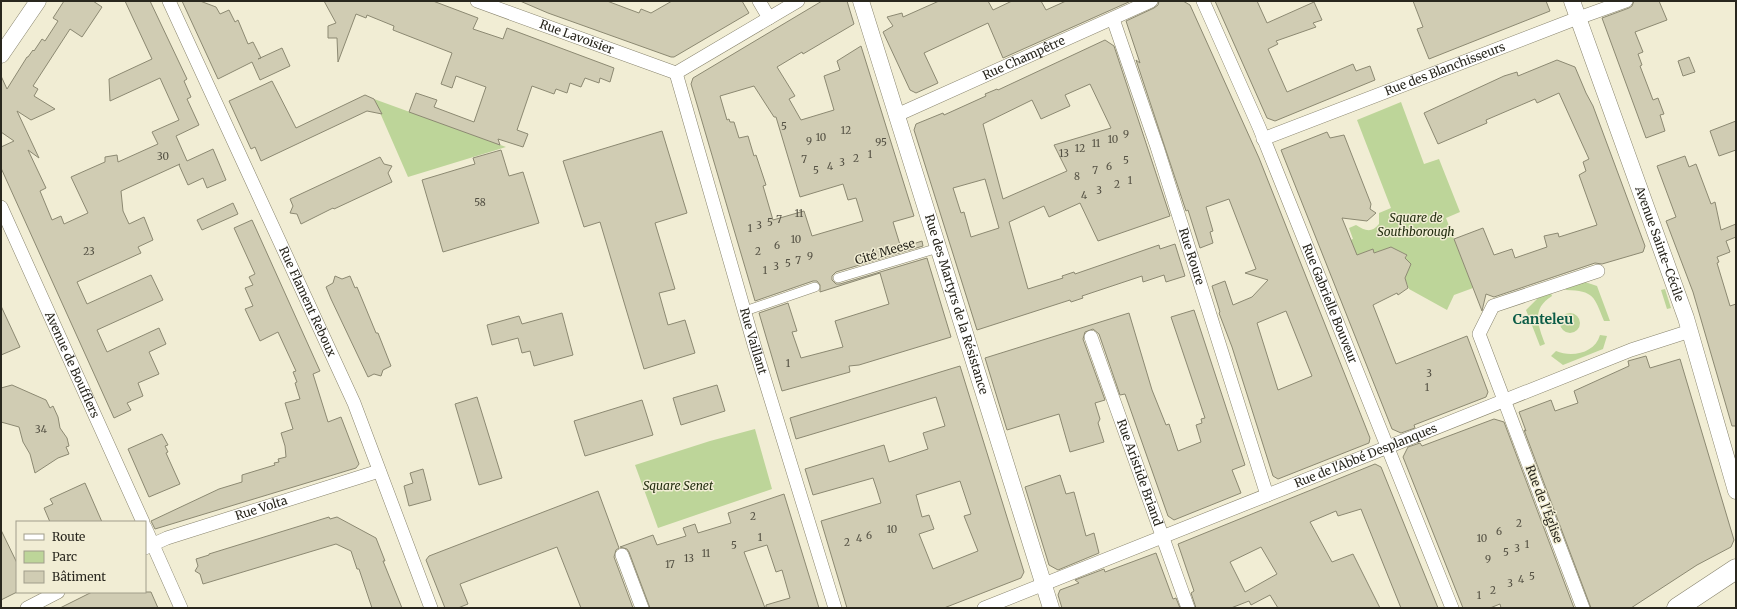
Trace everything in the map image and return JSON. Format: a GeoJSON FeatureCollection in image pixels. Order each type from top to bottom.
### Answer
{"type":"FeatureCollection","features":[{"type":"Feature","properties":{"kind":"main road"},"geometry":{"type":"LineString","coordinates":[[1677,608],[1736,569]]}},
{"type":"Feature","properties":{"kind":"street"},"geometry":{"type":"LineString","coordinates":[[1,55],[38,1]]}},
{"type":"Feature","properties":{"kind":"street","name":"Rue Flament Reboux"},"geometry":{"type":"LineString","coordinates":[[169,1],[354,403],[431,608]]}},
{"type":"Feature","properties":{"kind":"street","name":"Rue Lavoisier"},"geometry":{"type":"LineString","coordinates":[[477,1],[676,73]]}},
{"type":"Feature","properties":{"kind":"street"},"geometry":{"type":"LineString","coordinates":[[759,1],[769,18]]}},
{"type":"Feature","properties":{"kind":"street"},"geometry":{"type":"LineString","coordinates":[[676,73],[798,1]]}},
{"type":"Feature","properties":{"kind":"street","name":"Rue des Martyrs de la Résistance"},"geometry":{"type":"LineString","coordinates":[[861,1],[1050,608]]}},
{"type":"Feature","properties":{"kind":"street","name":"Rue Champêtre"},"geometry":{"type":"LineString","coordinates":[[897,115],[1151,1]]}},
{"type":"Feature","properties":{"kind":"street","name":"Rue Gabrielle Bouveur"},"geometry":{"type":"LineString","coordinates":[[1203,1],[1263,139],[1452,608]]}},
{"type":"Feature","properties":{"kind":"street","name":"Avenue Sainte-Cécile"},"geometry":{"type":"LineString","coordinates":[[1572,1],[1690,331],[1736,491]]}},
{"type":"Feature","properties":{"kind":"street","name":"Rue des Blanchisseurs"},"geometry":{"type":"LineString","coordinates":[[1263,139],[1626,1]]}},
{"type":"Feature","properties":{"kind":"street","name":"Rue Roure"},"geometry":{"type":"LineString","coordinates":[[1113,19],[1157,147],[1267,495]]}},
{"type":"Feature","properties":{"kind":"street","name":"Rue Vaillant"},"geometry":{"type":"LineString","coordinates":[[676,73],[745,311],[835,608]]}},
{"type":"Feature","properties":{"kind":"street","name":"Avenue de Boufflers"},"geometry":{"type":"LineString","coordinates":[[1,207],[143,521]]}},
{"type":"Feature","properties":{"kind":"street","name":"Cité Meese"},"geometry":{"type":"LineString","coordinates":[[838,278],[938,248]]}},
{"type":"Feature","properties":{"kind":"street","name":"Rue de l'Église"},"geometry":{"type":"LineString","coordinates":[[1583,608],[1479,334],[1493,306],[1598,271]]}},
{"type":"Feature","properties":{"kind":"street"},"geometry":{"type":"LineString","coordinates":[[745,311],[815,287]]}},
{"type":"Feature","properties":{"kind":"street","name":"Rue de l'Abbé Desplanques"},"geometry":{"type":"LineString","coordinates":[[984,608],[1631,350],[1690,331]]}},
{"type":"Feature","properties":{"kind":"street","name":"Rue Aristide Briand"},"geometry":{"type":"LineString","coordinates":[[1091,337],[1188,608]]}},
{"type":"Feature","properties":{"kind":"street","name":"Rue Volta"},"geometry":{"type":"LineString","coordinates":[[149,546],[167,538],[379,471]]}},
{"type":"Feature","properties":{"kind":"street"},"geometry":{"type":"LineString","coordinates":[[146,532],[149,546],[181,608]]}},
{"type":"Feature","properties":{"kind":"street"},"geometry":{"type":"LineString","coordinates":[[622,555],[642,608]]}},
{"type":"Feature","properties":{"kind":"street"},"geometry":{"type":"LineString","coordinates":[[27,608],[56,593]]}},
{"type":"Feature","properties":{"kind":"green space"},"geometry":{"type":"Polygon","coordinates":[[[374,99],[506,147],[408,177],[374,99]]]}},
{"type":"Feature","properties":{"kind":"green space","name":"Square de Southborough"},"geometry":{"type":"Polygon","coordinates":[[[1401,102],[1424,164],[1439,159],[1460,212],[1446,218],[1473,288],[1454,295],[1447,310],[1409,289],[1405,278],[1410,265],[1405,259],[1407,255],[1391,247],[1374,253],[1373,249],[1339,262],[1322,251],[1353,239],[1349,228],[1356,225],[1365,230],[1374,229],[1379,224],[1379,213],[1391,208],[1357,120],[1401,102]]]}},
{"type":"Feature","properties":{"kind":"green space"},"geometry":{"type":"Polygon","coordinates":[[[1585,282],[1597,286],[1610,321],[1604,321],[1592,296],[1582,292],[1565,289],[1585,282]]]}},
{"type":"Feature","properties":{"kind":"green space"},"geometry":{"type":"Polygon","coordinates":[[[1665,289],[1671,308],[1667,309],[1661,290],[1665,289]]]}},
{"type":"Feature","properties":{"kind":"green space"},"geometry":{"type":"Polygon","coordinates":[[[1551,293],[1552,296],[1545,301],[1539,312],[1538,318],[1540,330],[1545,344],[1540,346],[1526,310],[1538,298],[1551,293]]]}},
{"type":"Feature","properties":{"kind":"green space"},"geometry":{"type":"Polygon","coordinates":[[[1570,313],[1577,316],[1580,323],[1577,330],[1570,333],[1563,330],[1560,323],[1563,316],[1570,313]]]}},
{"type":"Feature","properties":{"kind":"green space"},"geometry":{"type":"Polygon","coordinates":[[[1600,335],[1607,336],[1603,349],[1563,365],[1551,356],[1556,351],[1576,354],[1588,350],[1597,341],[1600,335]]]}},
{"type":"Feature","properties":{"kind":"green space","name":"Square Senet"},"geometry":{"type":"Polygon","coordinates":[[[755,429],[772,489],[658,528],[635,465],[710,441],[755,429]]]}},
{"type":"Feature","properties":{"kind":"building"},"geometry":{"type":"Polygon","coordinates":[[[64,1],[93,1],[102,7],[82,37],[70,29],[33,86],[38,89],[34,96],[55,109],[31,120],[17,111],[39,158],[28,150],[46,188],[40,191],[52,220],[61,216],[64,224],[88,213],[71,177],[105,162],[105,157],[117,155],[118,162],[158,144],[152,132],[179,120],[160,78],[110,101],[109,79],[152,59],[125,1],[150,1],[187,79],[184,81],[191,97],[187,99],[199,125],[176,136],[187,161],[213,149],[226,180],[207,188],[203,178],[188,185],[179,165],[180,164],[121,191],[123,211],[129,224],[144,217],[153,240],[138,247],[141,253],[77,282],[87,304],[151,275],[163,300],[97,330],[107,352],[159,328],[166,344],[149,352],[159,374],[138,383],[143,396],[127,403],[131,410],[114,418],[1,168],[1,147],[14,141],[1,132],[1,76],[7,89],[27,57],[33,50],[34,51],[42,39],[45,41],[58,21],[53,18],[64,1]]]}},
{"type":"Feature","properties":{"kind":"building"},"geometry":{"type":"Polygon","coordinates":[[[182,1],[200,1],[216,7],[220,14],[229,10],[235,22],[238,20],[248,44],[253,42],[261,58],[282,48],[290,66],[260,80],[252,62],[218,79],[182,1]]]}},
{"type":"Feature","properties":{"kind":"building"},"geometry":{"type":"Polygon","coordinates":[[[324,1],[433,1],[478,18],[473,29],[503,39],[507,28],[614,68],[610,82],[600,78],[599,83],[585,78],[581,87],[570,83],[567,93],[556,89],[554,94],[532,86],[517,130],[528,134],[523,147],[498,139],[500,145],[409,112],[416,93],[437,100],[434,107],[474,122],[486,87],[456,76],[452,88],[441,84],[452,53],[393,30],[394,26],[367,15],[366,18],[356,14],[338,62],[337,38],[328,38],[328,26],[336,23],[324,1]]]}},
{"type":"Feature","properties":{"kind":"building"},"geometry":{"type":"Polygon","coordinates":[[[520,1],[607,1],[639,13],[641,9],[651,13],[672,1],[742,1],[749,13],[674,57],[671,57],[548,13],[520,1]]]}},
{"type":"Feature","properties":{"kind":"building"},"geometry":{"type":"Polygon","coordinates":[[[822,1],[847,1],[854,24],[803,54],[802,52],[777,67],[795,96],[789,99],[801,120],[834,110],[824,76],[840,70],[837,61],[861,46],[914,216],[893,222],[901,248],[922,241],[923,246],[836,272],[832,276],[832,280],[836,284],[840,284],[927,258],[951,337],[859,365],[849,366],[850,372],[782,391],[759,313],[788,303],[797,331],[792,332],[801,358],[843,347],[835,321],[889,304],[880,273],[820,292],[820,285],[817,281],[813,281],[755,301],[691,84],[693,78],[822,1]],[[754,86],[720,96],[727,120],[729,119],[730,122],[734,122],[739,138],[748,136],[754,156],[756,155],[766,185],[763,186],[773,220],[804,211],[812,236],[863,221],[856,198],[848,200],[843,184],[800,197],[776,117],[774,117],[754,86]]]}},
{"type":"Feature","properties":{"kind":"building"},"geometry":{"type":"Polygon","coordinates":[[[939,1],[988,1],[993,10],[1012,1],[1041,1],[1046,10],[1066,1],[1131,1],[1003,58],[988,23],[924,53],[938,83],[916,93],[910,90],[883,32],[893,26],[887,17],[902,13],[903,17],[939,1]]]}},
{"type":"Feature","properties":{"kind":"building"},"geometry":{"type":"Polygon","coordinates":[[[1159,1],[1183,1],[1190,5],[1259,158],[1370,438],[1369,443],[1278,479],[1273,476],[1232,347],[1219,313],[1220,312],[1212,286],[1225,281],[1233,305],[1252,297],[1268,280],[1245,273],[1256,269],[1229,199],[1206,207],[1213,231],[1210,232],[1213,243],[1200,248],[1188,210],[1186,211],[1136,60],[1140,63],[1126,21],[1158,5],[1159,1]],[[1286,311],[1257,323],[1278,390],[1312,376],[1286,311]]]}},
{"type":"Feature","properties":{"kind":"building"},"geometry":{"type":"Polygon","coordinates":[[[1215,1],[1257,1],[1267,23],[1314,2],[1322,20],[1313,23],[1316,27],[1276,41],[1278,44],[1268,49],[1287,92],[1353,64],[1356,71],[1370,66],[1375,80],[1275,121],[1267,118],[1215,1]]]}},
{"type":"Feature","properties":{"kind":"building"},"geometry":{"type":"Polygon","coordinates":[[[1413,1],[1546,1],[1550,11],[1429,59],[1417,29],[1423,27],[1413,1]]]}},
{"type":"Feature","properties":{"kind":"building"},"geometry":{"type":"Polygon","coordinates":[[[1634,1],[1659,1],[1667,20],[1635,32],[1643,52],[1638,54],[1642,65],[1640,66],[1653,100],[1658,98],[1664,114],[1660,115],[1665,131],[1646,138],[1602,18],[1629,8],[1632,6],[1634,1]]]}},
{"type":"Feature","properties":{"kind":"building"},"geometry":{"type":"Polygon","coordinates":[[[1105,40],[1114,46],[1170,216],[1098,241],[1080,203],[1049,217],[1044,206],[1009,222],[1028,289],[1063,278],[1062,276],[1074,272],[1075,274],[1159,245],[1160,249],[1175,244],[1185,276],[1166,282],[1164,275],[1143,282],[1142,276],[1082,296],[1083,298],[1071,302],[1070,300],[977,330],[914,130],[916,124],[943,113],[944,115],[986,96],[985,94],[997,89],[998,90],[1105,40]],[[1090,84],[1065,95],[1070,106],[1041,119],[1032,100],[983,124],[1003,199],[1067,171],[1054,145],[1111,128],[1090,84]],[[985,179],[953,188],[961,213],[964,212],[971,237],[999,228],[985,179]]]}},
{"type":"Feature","properties":{"kind":"building"},"geometry":{"type":"Polygon","coordinates":[[[1689,57],[1695,72],[1683,76],[1678,61],[1689,57]]]}},
{"type":"Feature","properties":{"kind":"building"},"geometry":{"type":"Polygon","coordinates":[[[1557,60],[1575,67],[1593,106],[1645,246],[1643,252],[1602,264],[1595,263],[1494,297],[1486,294],[1482,311],[1454,239],[1483,228],[1494,255],[1512,249],[1515,258],[1547,247],[1544,236],[1558,233],[1559,237],[1597,225],[1579,175],[1586,171],[1583,162],[1589,159],[1559,93],[1537,103],[1535,99],[1486,120],[1487,123],[1438,144],[1424,113],[1504,76],[1517,72],[1518,76],[1557,60]]]}},
{"type":"Feature","properties":{"kind":"building"},"geometry":{"type":"Polygon","coordinates":[[[272,81],[296,128],[365,95],[374,99],[382,114],[367,111],[261,161],[255,147],[251,149],[229,101],[272,81]]]}},
{"type":"Feature","properties":{"kind":"building"},"geometry":{"type":"Polygon","coordinates":[[[1736,121],[1736,150],[1719,156],[1710,131],[1736,121]]]}},
{"type":"Feature","properties":{"kind":"building"},"geometry":{"type":"Polygon","coordinates":[[[662,131],[687,213],[655,223],[675,289],[659,293],[668,325],[685,320],[695,353],[644,369],[600,222],[584,227],[563,161],[662,131]]]}},
{"type":"Feature","properties":{"kind":"building"},"geometry":{"type":"Polygon","coordinates":[[[1327,132],[1330,138],[1344,135],[1371,204],[1370,209],[1376,213],[1367,221],[1342,218],[1357,255],[1373,249],[1374,253],[1391,247],[1407,255],[1405,258],[1411,264],[1405,278],[1408,288],[1398,295],[1397,293],[1373,305],[1396,364],[1467,336],[1488,392],[1486,397],[1414,425],[1415,428],[1401,433],[1392,429],[1281,150],[1327,132]]]}},
{"type":"Feature","properties":{"kind":"building"},"geometry":{"type":"Polygon","coordinates":[[[501,150],[509,176],[523,172],[539,223],[443,252],[422,180],[475,164],[473,158],[501,150]]]}},
{"type":"Feature","properties":{"kind":"building"},"geometry":{"type":"Polygon","coordinates":[[[1685,156],[1689,167],[1696,164],[1711,204],[1715,202],[1721,230],[1736,224],[1736,237],[1726,241],[1730,252],[1717,257],[1719,262],[1717,263],[1730,306],[1736,304],[1736,426],[1732,426],[1693,292],[1666,221],[1676,217],[1657,166],[1685,156]]]}},
{"type":"Feature","properties":{"kind":"building"},"geometry":{"type":"Polygon","coordinates":[[[380,157],[384,164],[392,166],[388,173],[392,182],[301,224],[297,214],[290,213],[293,206],[290,199],[380,157]]]}},
{"type":"Feature","properties":{"kind":"building"},"geometry":{"type":"Polygon","coordinates":[[[233,203],[238,214],[202,230],[197,220],[233,203]]]}},
{"type":"Feature","properties":{"kind":"building"},"geometry":{"type":"Polygon","coordinates":[[[252,220],[320,371],[313,374],[328,422],[341,417],[359,464],[356,468],[155,529],[151,521],[219,489],[242,482],[242,475],[275,465],[274,463],[279,462],[278,459],[286,457],[285,446],[281,433],[293,429],[285,403],[300,399],[295,383],[297,382],[293,372],[296,371],[278,332],[260,341],[245,309],[253,306],[245,288],[253,285],[249,277],[255,274],[234,228],[252,220]]]}},
{"type":"Feature","properties":{"kind":"building"},"geometry":{"type":"Polygon","coordinates":[[[335,276],[342,279],[350,276],[355,288],[357,287],[391,366],[383,370],[381,376],[374,374],[368,377],[331,299],[326,287],[333,283],[335,276]]]}},
{"type":"Feature","properties":{"kind":"building"},"geometry":{"type":"Polygon","coordinates":[[[1,306],[20,347],[1,355],[1,306]]]}},
{"type":"Feature","properties":{"kind":"building"},"geometry":{"type":"Polygon","coordinates":[[[1194,310],[1245,465],[1232,470],[1241,493],[1174,520],[1168,516],[1125,394],[1120,395],[1099,334],[1093,329],[1085,332],[1083,339],[1105,400],[1095,403],[1100,419],[1098,423],[1104,442],[1070,452],[1059,414],[1007,430],[985,358],[1129,313],[1152,390],[1166,425],[1169,424],[1178,451],[1201,442],[1196,425],[1202,423],[1201,419],[1205,418],[1171,317],[1194,310]]]}},
{"type":"Feature","properties":{"kind":"building"},"geometry":{"type":"Polygon","coordinates":[[[562,313],[573,355],[534,366],[530,351],[522,353],[518,338],[492,345],[487,325],[519,316],[522,324],[562,313]]]}},
{"type":"Feature","properties":{"kind":"building"},"geometry":{"type":"Polygon","coordinates":[[[1646,356],[1650,368],[1680,359],[1734,540],[1731,547],[1697,565],[1631,608],[1591,608],[1524,430],[1526,431],[1519,412],[1551,400],[1555,411],[1578,403],[1574,391],[1629,366],[1628,361],[1646,356]]]}},
{"type":"Feature","properties":{"kind":"building"},"geometry":{"type":"Polygon","coordinates":[[[960,366],[1024,572],[1021,578],[944,608],[847,608],[821,521],[881,503],[873,478],[813,495],[805,469],[884,445],[889,462],[928,449],[923,433],[945,426],[936,397],[796,439],[790,418],[960,366]],[[960,481],[916,495],[922,517],[929,515],[934,529],[919,534],[933,569],[978,551],[964,516],[971,514],[960,481]]]}},
{"type":"Feature","properties":{"kind":"building"},"geometry":{"type":"Polygon","coordinates":[[[12,385],[46,400],[50,408],[53,406],[58,417],[60,428],[67,438],[69,446],[66,447],[69,454],[58,458],[35,473],[30,454],[23,442],[19,427],[1,422],[1,388],[12,385]]]}},
{"type":"Feature","properties":{"kind":"building"},"geometry":{"type":"Polygon","coordinates":[[[717,385],[725,411],[681,425],[673,398],[717,385]]]}},
{"type":"Feature","properties":{"kind":"building"},"geometry":{"type":"Polygon","coordinates":[[[477,397],[502,478],[479,485],[455,404],[477,397]]]}},
{"type":"Feature","properties":{"kind":"building"},"geometry":{"type":"Polygon","coordinates":[[[642,400],[653,435],[585,456],[574,421],[642,400]]]}},
{"type":"Feature","properties":{"kind":"building"},"geometry":{"type":"Polygon","coordinates":[[[1494,419],[1504,422],[1574,608],[1501,608],[1500,604],[1490,608],[1463,608],[1403,457],[1408,447],[1420,443],[1422,446],[1494,419]]]}},
{"type":"Feature","properties":{"kind":"building"},"geometry":{"type":"Polygon","coordinates":[[[162,434],[168,445],[165,446],[168,452],[166,453],[180,484],[149,497],[128,449],[162,434]]]}},
{"type":"Feature","properties":{"kind":"building"},"geometry":{"type":"Polygon","coordinates":[[[1375,464],[1381,467],[1438,608],[1401,608],[1361,509],[1338,516],[1336,511],[1310,522],[1332,562],[1353,554],[1380,608],[1278,608],[1270,595],[1251,605],[1249,601],[1231,608],[1196,608],[1191,593],[1194,591],[1178,544],[1375,464]],[[1261,547],[1230,562],[1245,592],[1277,574],[1261,547]]]}},
{"type":"Feature","properties":{"kind":"building"},"geometry":{"type":"Polygon","coordinates":[[[423,469],[431,500],[409,506],[404,486],[413,483],[410,473],[423,469]]]}},
{"type":"Feature","properties":{"kind":"building"},"geometry":{"type":"Polygon","coordinates":[[[1060,475],[1066,494],[1074,492],[1086,536],[1094,533],[1099,553],[1058,570],[1049,565],[1025,487],[1060,475]]]}},
{"type":"Feature","properties":{"kind":"building"},"geometry":{"type":"Polygon","coordinates":[[[85,483],[102,521],[50,521],[44,508],[53,504],[50,499],[85,483]]]}},
{"type":"Feature","properties":{"kind":"building"},"geometry":{"type":"Polygon","coordinates":[[[598,491],[619,548],[616,550],[614,557],[633,608],[581,608],[557,547],[460,584],[468,604],[458,608],[445,608],[426,560],[429,556],[598,491]]]}},
{"type":"Feature","properties":{"kind":"building"},"geometry":{"type":"Polygon","coordinates":[[[784,494],[819,608],[766,608],[766,605],[790,598],[782,570],[776,572],[767,545],[744,552],[765,608],[650,608],[629,552],[627,549],[620,547],[653,535],[657,545],[686,536],[683,528],[695,524],[698,533],[731,523],[728,513],[784,494]]]}},
{"type":"Feature","properties":{"kind":"building"},"geometry":{"type":"Polygon","coordinates":[[[329,517],[330,519],[337,517],[376,538],[385,561],[383,561],[402,608],[372,608],[359,569],[357,569],[351,551],[336,544],[203,584],[200,574],[195,571],[198,566],[196,559],[329,517]]]}},
{"type":"Feature","properties":{"kind":"building"},"geometry":{"type":"Polygon","coordinates":[[[1,530],[16,561],[16,592],[1,600],[1,530]]]}},
{"type":"Feature","properties":{"kind":"building"},"geometry":{"type":"Polygon","coordinates":[[[1156,553],[1173,599],[1176,598],[1180,608],[1062,608],[1058,595],[1060,590],[1079,583],[1075,580],[1104,569],[1105,572],[1156,553]]]}},
{"type":"Feature","properties":{"kind":"building"},"geometry":{"type":"Polygon","coordinates":[[[151,592],[158,608],[60,608],[90,593],[151,592]]]}},
{"type":"Feature","properties":{"kind":"district","name":"Canteleu"},"geometry":{"type":"Point","coordinates":[1543,319]}}]}
